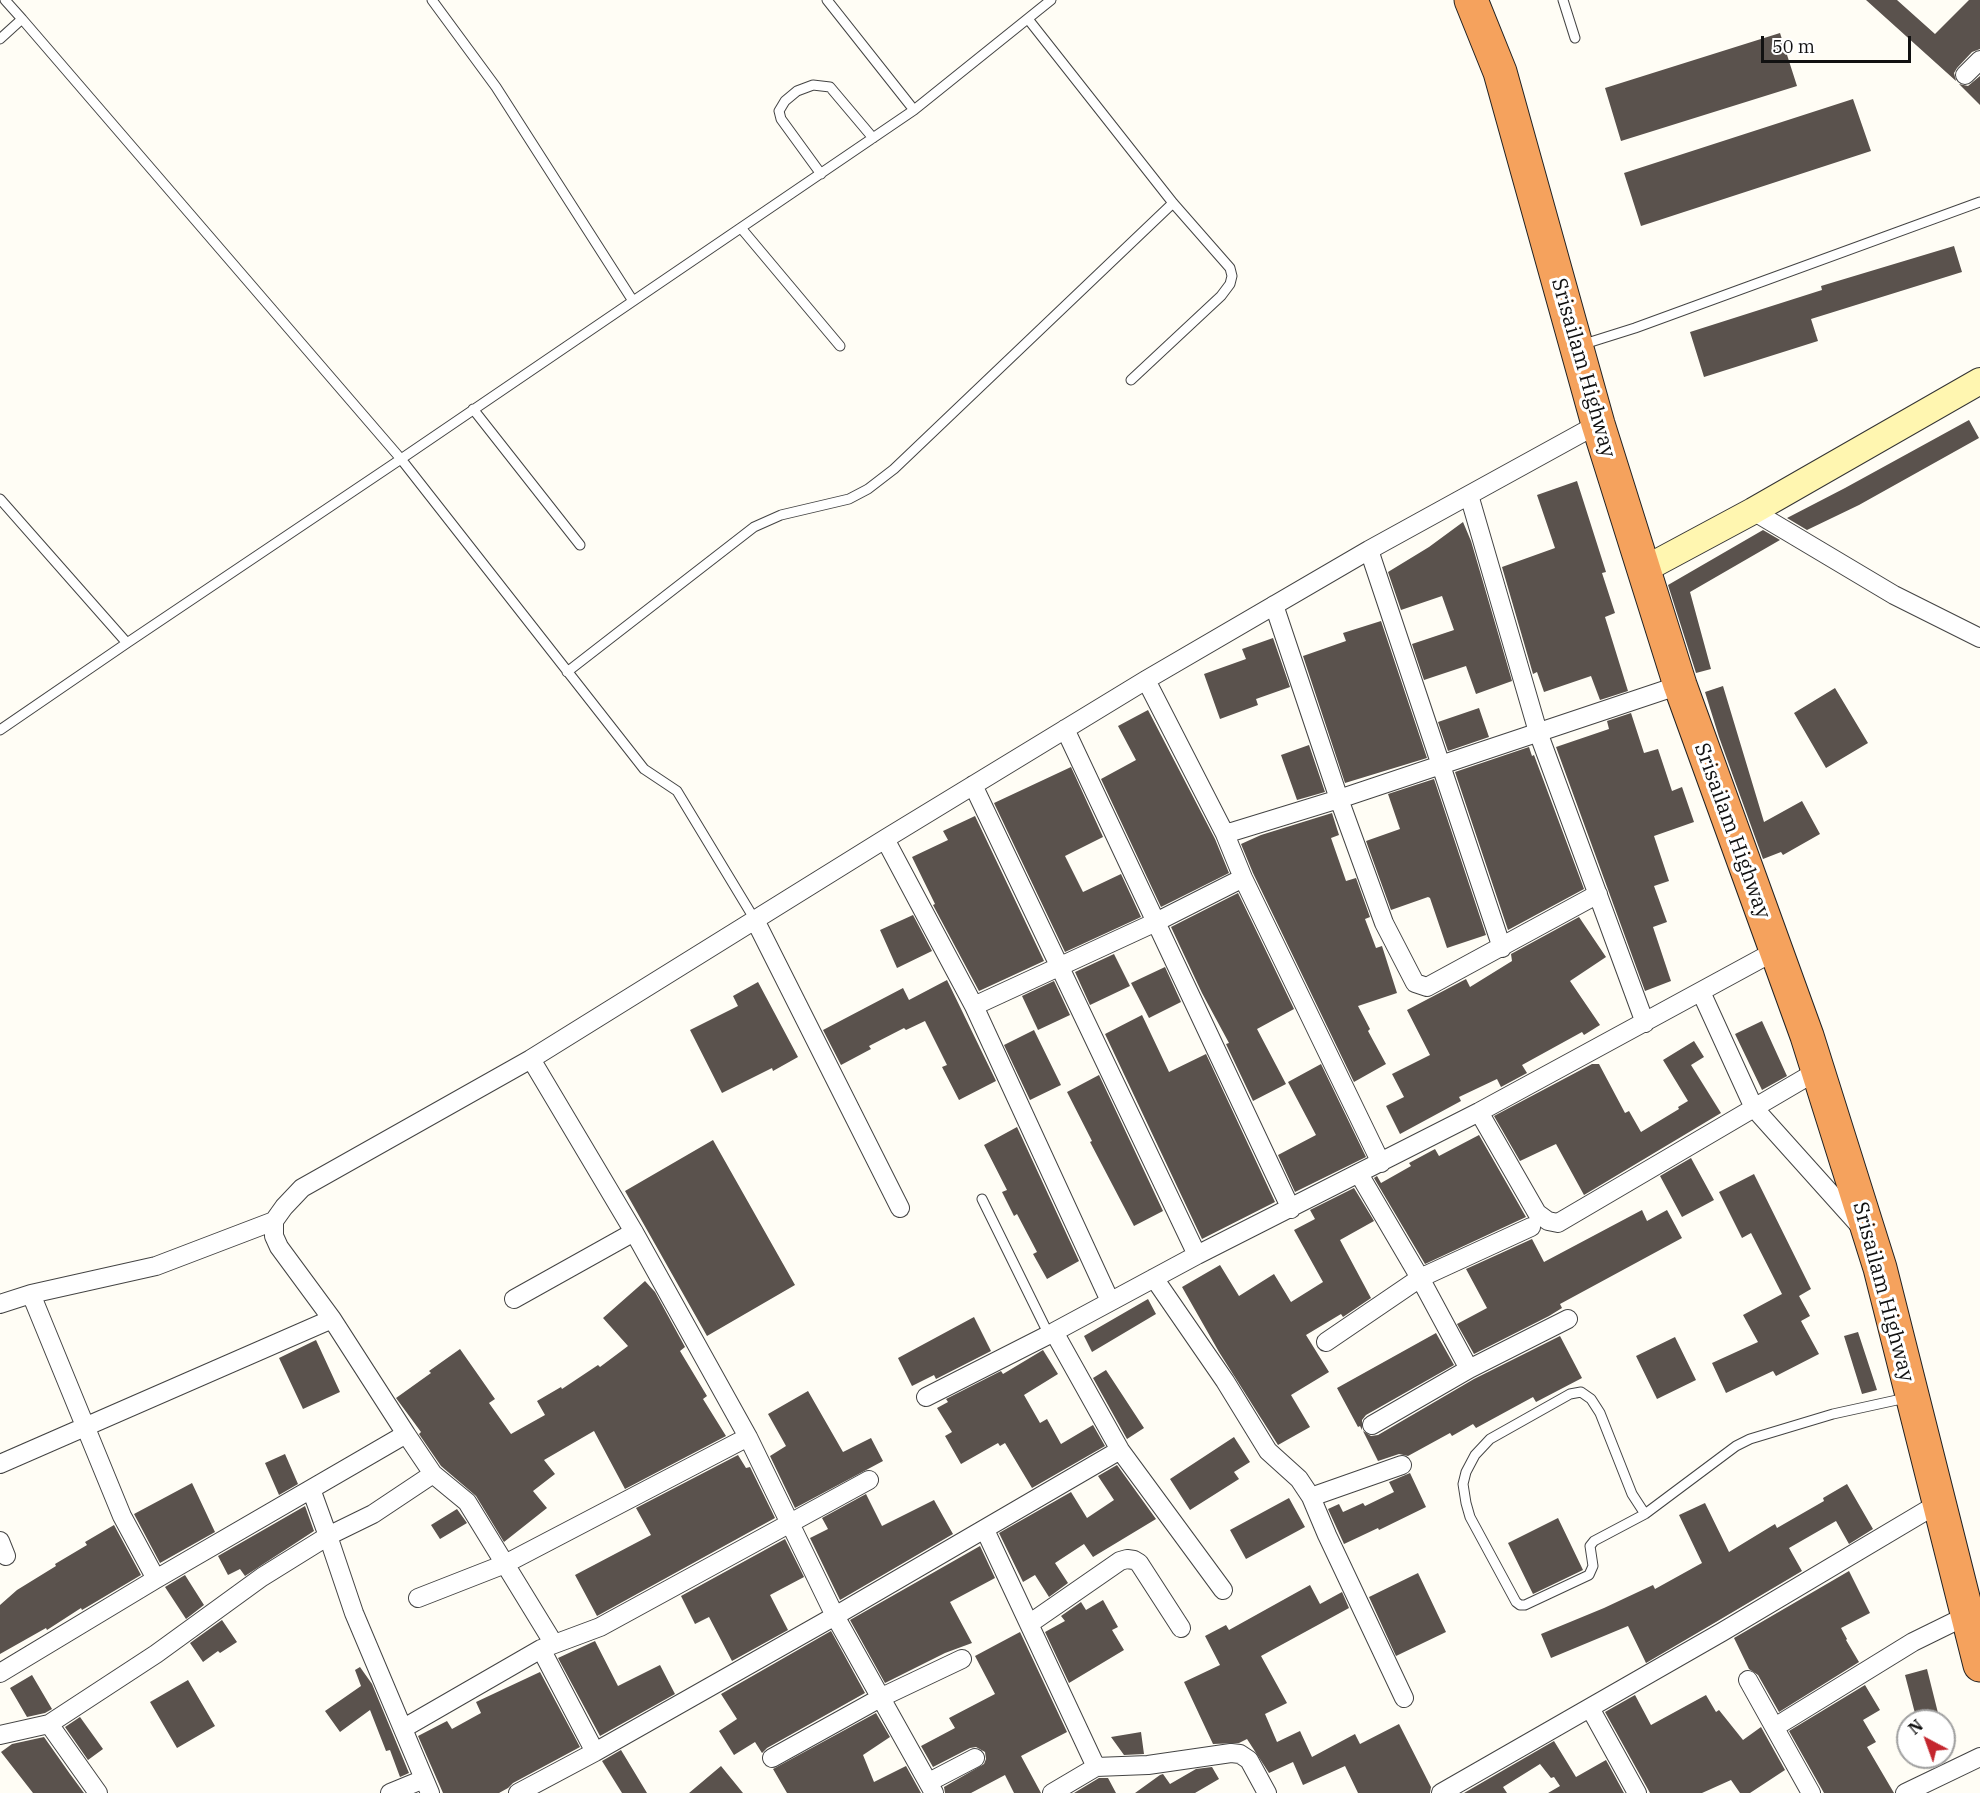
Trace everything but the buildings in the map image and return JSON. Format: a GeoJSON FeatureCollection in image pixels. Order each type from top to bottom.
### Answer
{"type":"FeatureCollection","features":[{"type":"Feature","properties":{"kind":"highway","name":"Srisailam Highway"},"geometry":{"type":"LineString","coordinates":[[1471,0],[1500,72],[1598,424],[1680,685],[1817,1071],[1880,1268],[1980,1665]]}},
{"type":"Feature","properties":{"kind":"street"},"geometry":{"type":"LineString","coordinates":[[1965,75],[1980,60]]}},
{"type":"Feature","properties":{"kind":"street"},"geometry":{"type":"LineString","coordinates":[[1645,569],[1753,511],[1980,381]]}},
{"type":"Feature","properties":{"kind":"street"},"geometry":{"type":"LineString","coordinates":[[595,1752],[548,1646],[505,1564],[467,1502],[433,1474],[332,1319],[279,1247],[273,1236],[274,1221],[284,1207],[302,1188],[531,1059],[1146,680],[1369,550],[1598,424]]}},
{"type":"Feature","properties":{"kind":"street"},"geometry":{"type":"LineString","coordinates":[[1468,495],[1538,732],[1645,1023]]}},
{"type":"Feature","properties":{"kind":"street"},"geometry":{"type":"LineString","coordinates":[[1753,511],[1894,596],[1980,638]]}},
{"type":"Feature","properties":{"kind":"street"},"geometry":{"type":"LineString","coordinates":[[1369,550],[1502,948]]}},
{"type":"Feature","properties":{"kind":"street"},"geometry":{"type":"LineString","coordinates":[[1274,605],[1339,799],[1384,923],[1415,983],[1427,987],[1598,894]]}},
{"type":"Feature","properties":{"kind":"street"},"geometry":{"type":"LineString","coordinates":[[1146,680],[1225,834],[1243,878],[1381,1163]]}},
{"type":"Feature","properties":{"kind":"street"},"geometry":{"type":"LineString","coordinates":[[1225,834],[1339,799],[1680,685]]}},
{"type":"Feature","properties":{"kind":"street"},"geometry":{"type":"LineString","coordinates":[[1065,729],[1292,1209]]}},
{"type":"Feature","properties":{"kind":"street"},"geometry":{"type":"LineString","coordinates":[[973,785],[1197,1255]]}},
{"type":"Feature","properties":{"kind":"street"},"geometry":{"type":"LineString","coordinates":[[885,839],[974,1006],[1110,1301]]}},
{"type":"Feature","properties":{"kind":"street"},"geometry":{"type":"LineString","coordinates":[[974,1006],[1156,922],[1243,878]]}},
{"type":"Feature","properties":{"kind":"street"},"geometry":{"type":"LineString","coordinates":[[755,920],[900,1208]]}},
{"type":"Feature","properties":{"kind":"street"},"geometry":{"type":"LineString","coordinates":[[926,1397],[1052,1334],[1197,1255],[1292,1209],[1479,1112],[1775,951]]}},
{"type":"Feature","properties":{"kind":"street"},"geometry":{"type":"LineString","coordinates":[[1701,992],[1755,1108],[1870,1238]]}},
{"type":"Feature","properties":{"kind":"street"},"geometry":{"type":"LineString","coordinates":[[531,1059],[634,1232],[748,1437],[835,1616],[932,1788],[975,1758]]}},
{"type":"Feature","properties":{"kind":"street"},"geometry":{"type":"LineString","coordinates":[[1479,1112],[1537,1213],[1548,1221],[1558,1222],[1576,1214],[1817,1071]]}},
{"type":"Feature","properties":{"kind":"street"},"geometry":{"type":"LineString","coordinates":[[1359,1173],[1420,1278],[1469,1369]]}},
{"type":"Feature","properties":{"kind":"street"},"geometry":{"type":"LineString","coordinates":[[0,1304],[31,1294],[156,1266],[274,1221]]}},
{"type":"Feature","properties":{"kind":"street"},"geometry":{"type":"LineString","coordinates":[[1326,1342],[1420,1278],[1531,1227]]}},
{"type":"Feature","properties":{"kind":"street"},"geometry":{"type":"LineString","coordinates":[[514,1299],[634,1232]]}},
{"type":"Feature","properties":{"kind":"street"},"geometry":{"type":"LineString","coordinates":[[1154,1278],[1225,1381],[1268,1451],[1299,1479],[1311,1497],[1404,1698]]}},
{"type":"Feature","properties":{"kind":"street"},"geometry":{"type":"LineString","coordinates":[[31,1294],[122,1516],[156,1579]]}},
{"type":"Feature","properties":{"kind":"street"},"geometry":{"type":"LineString","coordinates":[[0,1464],[332,1319]]}},
{"type":"Feature","properties":{"kind":"street"},"geometry":{"type":"LineString","coordinates":[[1372,1425],[1469,1369],[1568,1319]]}},
{"type":"Feature","properties":{"kind":"street"},"geometry":{"type":"LineString","coordinates":[[1052,1334],[1120,1450],[1223,1590]]}},
{"type":"Feature","properties":{"kind":"street"},"geometry":{"type":"LineString","coordinates":[[0,1673],[156,1579],[406,1434]]}},
{"type":"Feature","properties":{"kind":"street"},"geometry":{"type":"LineString","coordinates":[[418,1598],[505,1564],[748,1437]]}},
{"type":"Feature","properties":{"kind":"street"},"geometry":{"type":"LineString","coordinates":[[518,1793],[595,1752],[986,1530],[1120,1450]]}},
{"type":"Feature","properties":{"kind":"street"},"geometry":{"type":"LineString","coordinates":[[1311,1497],[1402,1466]]}},
{"type":"Feature","properties":{"kind":"street"},"geometry":{"type":"LineString","coordinates":[[0,1735],[49,1724],[156,1654],[262,1577],[328,1536],[374,1514],[433,1474]]}},
{"type":"Feature","properties":{"kind":"street"},"geometry":{"type":"LineString","coordinates":[[404,1728],[548,1646],[600,1627],[869,1480]]}},
{"type":"Feature","properties":{"kind":"street"},"geometry":{"type":"LineString","coordinates":[[311,1489],[354,1613],[427,1786],[390,1793]]}},
{"type":"Feature","properties":{"kind":"street"},"geometry":{"type":"LineString","coordinates":[[1441,1793],[1939,1503]]}},
{"type":"Feature","properties":{"kind":"street"},"geometry":{"type":"LineString","coordinates":[[986,1530],[1096,1767]]}},
{"type":"Feature","properties":{"kind":"street"},"geometry":{"type":"LineString","coordinates":[[1029,1624],[1120,1561],[1127,1559],[1139,1563],[1181,1628]]}},
{"type":"Feature","properties":{"kind":"street"},"geometry":{"type":"LineString","coordinates":[[1775,1727],[1913,1642],[1968,1615]]}},
{"type":"Feature","properties":{"kind":"street"},"geometry":{"type":"LineString","coordinates":[[772,1758],[882,1697],[962,1659]]}},
{"type":"Feature","properties":{"kind":"street"},"geometry":{"type":"LineString","coordinates":[[1748,1680],[1811,1793]]}},
{"type":"Feature","properties":{"kind":"street"},"geometry":{"type":"LineString","coordinates":[[1590,1708],[1637,1793]]}},
{"type":"Feature","properties":{"kind":"street"},"geometry":{"type":"LineString","coordinates":[[49,1724],[98,1793]]}},
{"type":"Feature","properties":{"kind":"street"},"geometry":{"type":"LineString","coordinates":[[1052,1793],[1096,1767],[1148,1765],[1231,1753],[1240,1754],[1249,1760],[1267,1793]]}},
{"type":"Feature","properties":{"kind":"street"},"geometry":{"type":"LineString","coordinates":[[1905,1793],[1980,1757]]}},
{"type":"Feature","properties":{"kind":"lane"},"geometry":{"type":"LineString","coordinates":[[5,0],[401,459],[644,769],[677,791],[755,920]]}},
{"type":"Feature","properties":{"kind":"lane"},"geometry":{"type":"LineString","coordinates":[[432,0],[496,87],[633,301]]}},
{"type":"Feature","properties":{"kind":"lane"},"geometry":{"type":"LineString","coordinates":[[827,0],[914,110]]}},
{"type":"Feature","properties":{"kind":"lane"},"geometry":{"type":"LineString","coordinates":[[0,730],[914,110],[1051,0]]}},
{"type":"Feature","properties":{"kind":"lane"},"geometry":{"type":"LineString","coordinates":[[1563,0],[1575,38]]}},
{"type":"Feature","properties":{"kind":"lane"},"geometry":{"type":"LineString","coordinates":[[0,39],[22,19]]}},
{"type":"Feature","properties":{"kind":"lane"},"geometry":{"type":"LineString","coordinates":[[1028,19],[1173,203],[1230,268],[1232,276],[1230,284],[1221,296],[1131,380]]}},
{"type":"Feature","properties":{"kind":"lane"},"geometry":{"type":"LineString","coordinates":[[821,174],[781,119],[779,111],[785,101],[796,91],[813,85],[830,87],[873,138]]}},
{"type":"Feature","properties":{"kind":"lane"},"geometry":{"type":"LineString","coordinates":[[1576,346],[1635,328],[1980,202]]}},
{"type":"Feature","properties":{"kind":"lane"},"geometry":{"type":"LineString","coordinates":[[567,672],[754,527],[781,515],[849,499],[868,489],[894,469],[1173,203]]}},
{"type":"Feature","properties":{"kind":"lane"},"geometry":{"type":"LineString","coordinates":[[741,228],[840,346]]}},
{"type":"Feature","properties":{"kind":"lane"},"geometry":{"type":"LineString","coordinates":[[473,409],[580,545]]}},
{"type":"Feature","properties":{"kind":"lane"},"geometry":{"type":"LineString","coordinates":[[0,499],[127,643]]}},
{"type":"Feature","properties":{"kind":"lane"},"geometry":{"type":"LineString","coordinates":[[982,1199],[1052,1334]]}},
{"type":"Feature","properties":{"kind":"lane"},"geometry":{"type":"LineString","coordinates":[[1645,1514],[1632,1494],[1600,1413],[1591,1399],[1581,1392],[1570,1394],[1490,1439],[1475,1455],[1466,1472],[1463,1484],[1470,1517],[1516,1602],[1525,1605],[1589,1575],[1593,1566],[1590,1546],[1594,1541],[1645,1514],[1736,1446],[1750,1439],[1833,1414],[1912,1397]]}}]}
